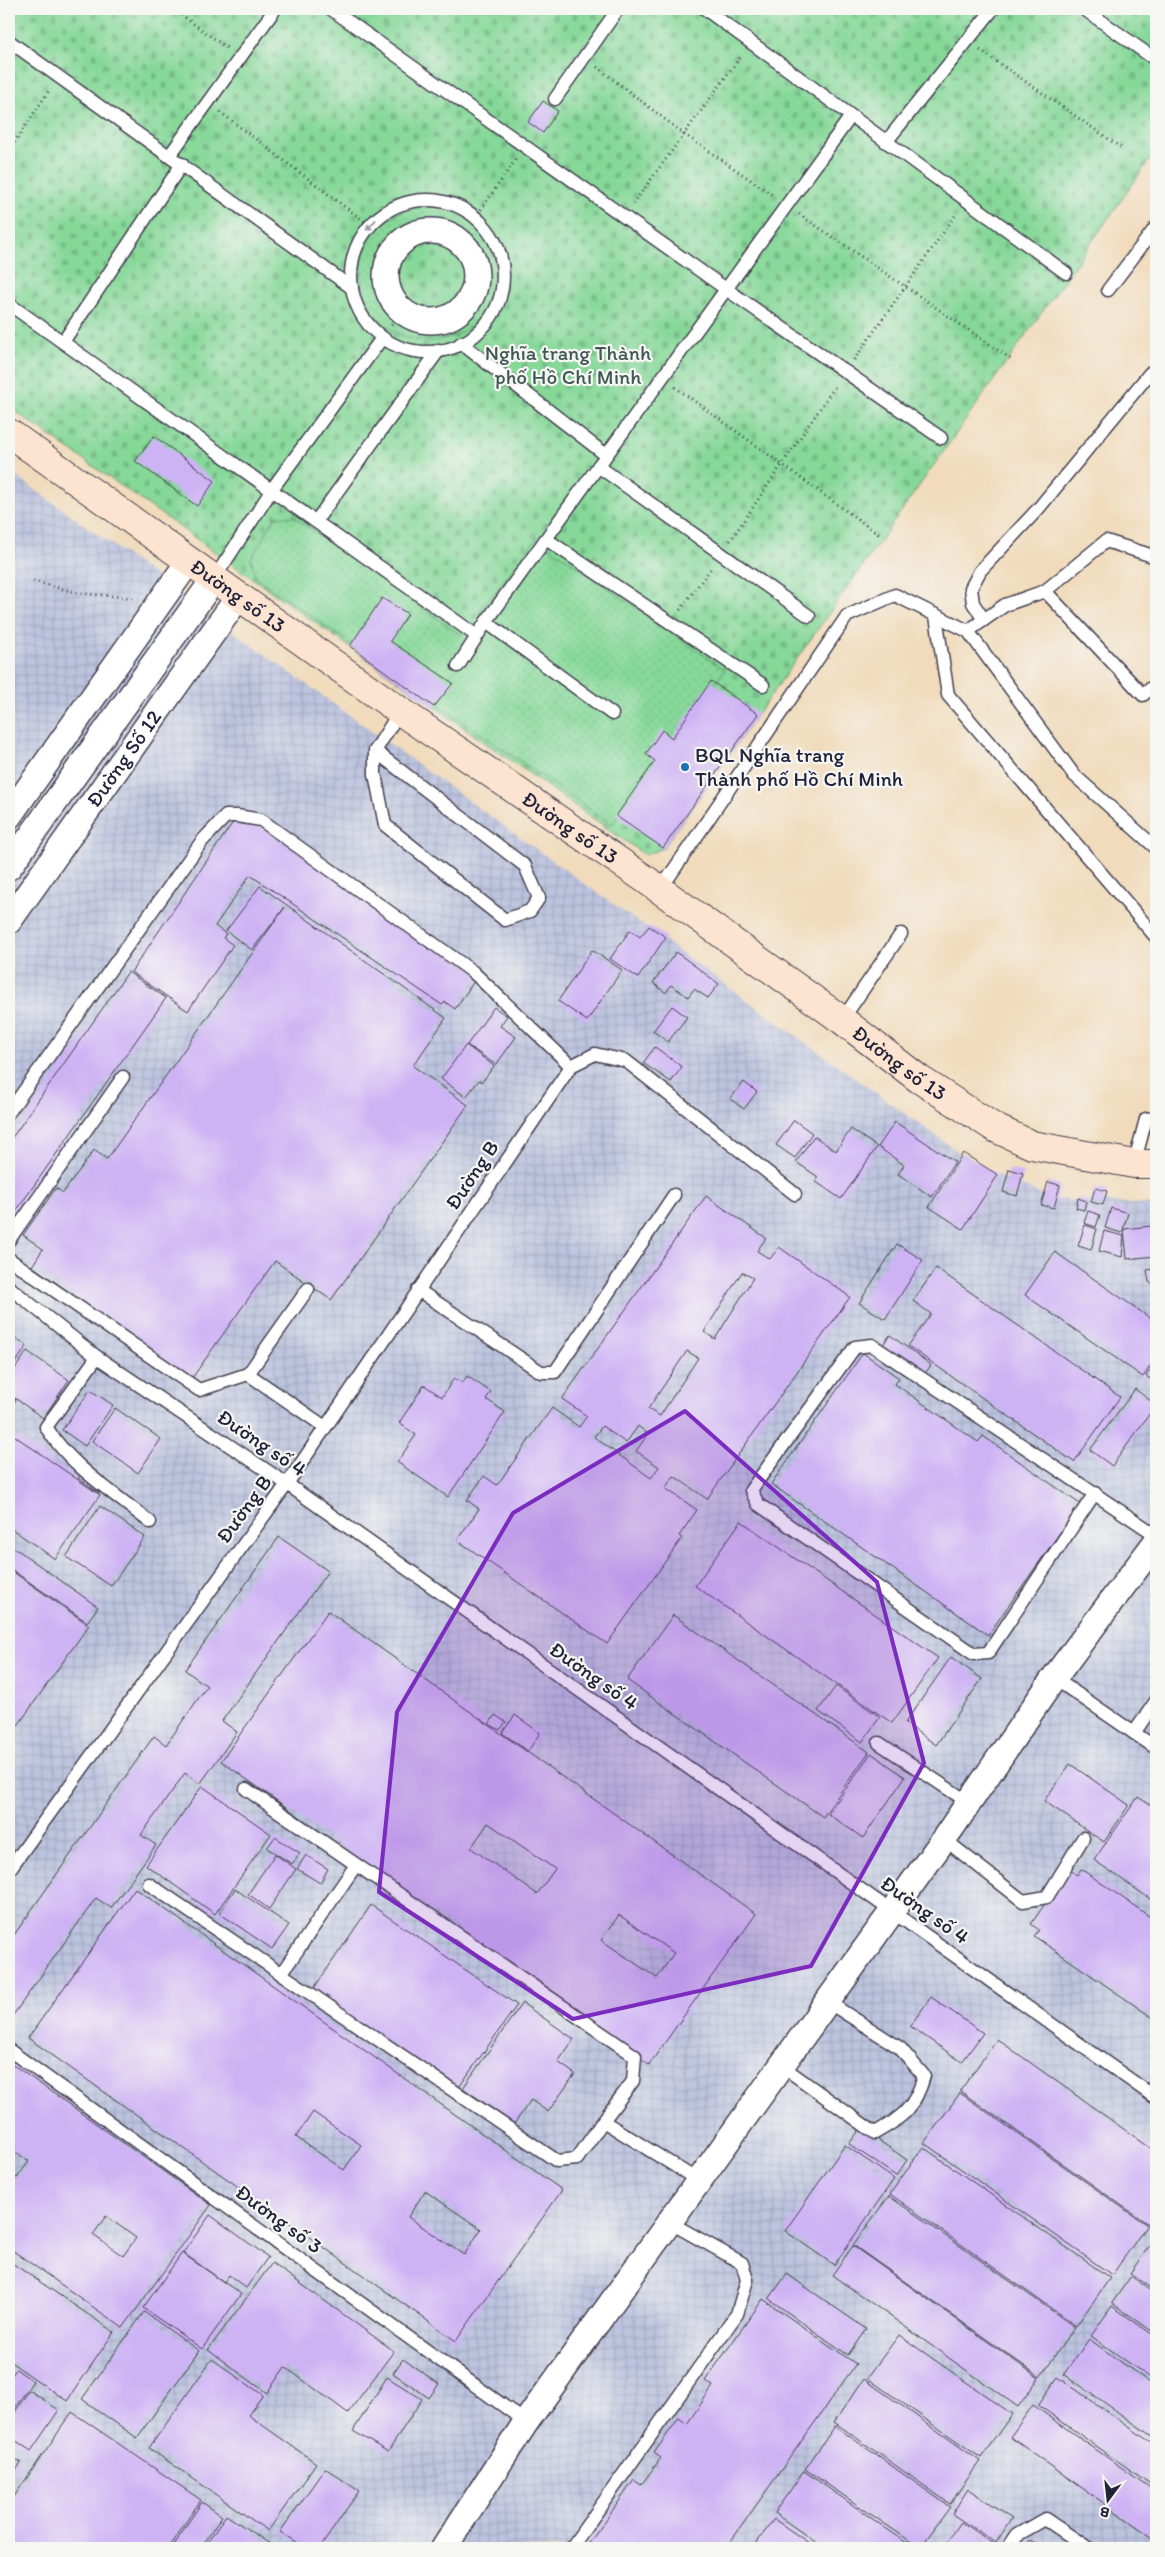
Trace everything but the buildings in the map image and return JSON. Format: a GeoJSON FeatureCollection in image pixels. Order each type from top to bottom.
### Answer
{"type":"FeatureCollection","features":[{"type":"Feature","properties":{"kind":"street","name":"Đường số 13"},"geometry":{"type":"LineString","coordinates":[[9,433],[400,711],[660,890],[842,1020],[919,1078],[995,1128],[1032,1145],[1145,1164]]}},
{"type":"Feature","properties":{"kind":"street"},"geometry":{"type":"LineString","coordinates":[[9,816],[189,561]]}},
{"type":"Feature","properties":{"kind":"street","name":"Đường Số 12"},"geometry":{"type":"LineString","coordinates":[[9,868],[214,578]]}},
{"type":"Feature","properties":{"kind":"street","name":"Đường Số 12"},"geometry":{"type":"LineString","coordinates":[[9,921],[239,596]]}},
{"type":"Feature","properties":{"kind":"street"},"geometry":{"type":"LineString","coordinates":[[444,2548],[526,2422],[944,1840],[1054,1678],[1156,1542]]}},
{"type":"Feature","properties":{"kind":"lane"},"geometry":{"type":"LineString","coordinates":[[170,155],[275,9]]}},
{"type":"Feature","properties":{"kind":"lane"},"geometry":{"type":"LineString","coordinates":[[331,9],[726,289],[941,438]]}},
{"type":"Feature","properties":{"kind":"lane"},"geometry":{"type":"LineString","coordinates":[[556,99],[618,9]]}},
{"type":"Feature","properties":{"kind":"lane"},"geometry":{"type":"LineString","coordinates":[[886,142],[993,9]]}},
{"type":"Feature","properties":{"kind":"lane"},"geometry":{"type":"LineString","coordinates":[[1084,9],[1156,60]]}},
{"type":"Feature","properties":{"kind":"lane"},"geometry":{"type":"LineString","coordinates":[[709,10],[1066,273]]}},
{"type":"Feature","properties":{"kind":"lane"},"geometry":{"type":"LineString","coordinates":[[9,41],[170,155],[352,288]]}},
{"type":"Feature","properties":{"kind":"lane"},"geometry":{"type":"LineString","coordinates":[[458,666],[486,622],[851,116]]}},
{"type":"Feature","properties":{"kind":"lane"},"geometry":{"type":"LineString","coordinates":[[63,342],[182,164]]}},
{"type":"Feature","properties":{"kind":"lane"},"geometry":{"type":"LineString","coordinates":[[415,200],[441,201],[465,210],[475,218],[485,227],[498,248],[503,271],[501,295],[491,317],[475,335],[461,343],[430,352],[406,349],[382,338],[366,321],[353,298],[350,272],[356,247],[369,224],[390,209],[415,200]]}},
{"type":"Feature","properties":{"kind":"lane"},"geometry":{"type":"LineString","coordinates":[[1108,290],[1156,227]]}},
{"type":"Feature","properties":{"kind":"lane"},"geometry":{"type":"LineString","coordinates":[[9,304],[477,636]]}},
{"type":"Feature","properties":{"kind":"lane"},"geometry":{"type":"LineString","coordinates":[[214,578],[272,490],[382,338]]}},
{"type":"Feature","properties":{"kind":"lane"},"geometry":{"type":"LineString","coordinates":[[461,343],[606,455]]}},
{"type":"Feature","properties":{"kind":"lane"},"geometry":{"type":"LineString","coordinates":[[316,521],[439,350]]}},
{"type":"Feature","properties":{"kind":"lane"},"geometry":{"type":"LineString","coordinates":[[984,620],[974,603],[971,588],[980,571],[1038,509],[1150,373]]}},
{"type":"Feature","properties":{"kind":"lane"},"geometry":{"type":"LineString","coordinates":[[598,466],[809,616]]}},
{"type":"Feature","properties":{"kind":"lane"},"geometry":{"type":"LineString","coordinates":[[546,539],[763,685]]}},
{"type":"Feature","properties":{"kind":"lane"},"geometry":{"type":"LineString","coordinates":[[968,631],[1005,605],[1045,591],[1106,542],[1156,557]]}},
{"type":"Feature","properties":{"kind":"lane"},"geometry":{"type":"LineString","coordinates":[[1045,591],[1143,695],[1156,684]]}},
{"type":"Feature","properties":{"kind":"lane"},"geometry":{"type":"LineString","coordinates":[[660,890],[847,616],[895,596],[968,631],[1074,775],[1156,848]]}},
{"type":"Feature","properties":{"kind":"lane"},"geometry":{"type":"LineString","coordinates":[[936,616],[948,695],[1156,936]]}},
{"type":"Feature","properties":{"kind":"lane"},"geometry":{"type":"LineString","coordinates":[[486,622],[612,714]]}},
{"type":"Feature","properties":{"kind":"lane"},"geometry":{"type":"LineString","coordinates":[[375,752],[524,866],[538,898],[530,911],[505,920],[385,825],[375,774],[375,752],[400,711]]}},
{"type":"Feature","properties":{"kind":"lane"},"geometry":{"type":"LineString","coordinates":[[9,1112],[202,841],[226,816],[238,816],[260,820],[473,972],[571,1066],[595,1054],[626,1061],[795,1194]]}},
{"type":"Feature","properties":{"kind":"lane"},"geometry":{"type":"LineString","coordinates":[[842,1020],[901,934]]}},
{"type":"Feature","properties":{"kind":"lane","name":"Đường B"},"geometry":{"type":"LineString","coordinates":[[9,1870],[287,1484],[571,1066]]}},
{"type":"Feature","properties":{"kind":"lane"},"geometry":{"type":"LineString","coordinates":[[9,1240],[123,1077]]}},
{"type":"Feature","properties":{"kind":"lane"},"geometry":{"type":"LineString","coordinates":[[1145,1164],[1146,1119],[1156,1118]]}},
{"type":"Feature","properties":{"kind":"lane"},"geometry":{"type":"LineString","coordinates":[[418,1290],[541,1372],[555,1372],[674,1195]]}},
{"type":"Feature","properties":{"kind":"lane"},"geometry":{"type":"LineString","coordinates":[[9,1259],[199,1390],[248,1374],[308,1289]]}},
{"type":"Feature","properties":{"kind":"lane","name":"Đường số 4"},"geometry":{"type":"LineString","coordinates":[[9,1287],[97,1357],[287,1484],[1156,2098]]}},
{"type":"Feature","properties":{"kind":"lane"},"geometry":{"type":"LineString","coordinates":[[1096,1493],[988,1653],[974,1654],[758,1504],[751,1490],[855,1347],[872,1345],[1096,1493],[1156,1535]]}},
{"type":"Feature","properties":{"kind":"lane"},"geometry":{"type":"LineString","coordinates":[[97,1357],[46,1427],[57,1445],[70,1458],[150,1522]]}},
{"type":"Feature","properties":{"kind":"lane"},"geometry":{"type":"LineString","coordinates":[[248,1374],[325,1427]]}},
{"type":"Feature","properties":{"kind":"lane"},"geometry":{"type":"LineString","coordinates":[[1054,1678],[1156,1748]]}},
{"type":"Feature","properties":{"kind":"lane"},"geometry":{"type":"LineString","coordinates":[[1134,1733],[1156,1701]]}},
{"type":"Feature","properties":{"kind":"lane"},"geometry":{"type":"LineString","coordinates":[[879,1743],[968,1802]]}},
{"type":"Feature","properties":{"kind":"lane"},"geometry":{"type":"LineString","coordinates":[[149,1884],[557,2161],[577,2159],[633,2081],[635,2056],[246,1789]]}},
{"type":"Feature","properties":{"kind":"lane"},"geometry":{"type":"LineString","coordinates":[[944,1840],[1023,1901],[1047,1897],[1083,1838]]}},
{"type":"Feature","properties":{"kind":"lane"},"geometry":{"type":"LineString","coordinates":[[281,1974],[356,1865]]}},
{"type":"Feature","properties":{"kind":"lane"},"geometry":{"type":"LineString","coordinates":[[782,2066],[875,2132],[902,2118],[920,2090],[924,2076],[900,2048],[828,2002]]}},
{"type":"Feature","properties":{"kind":"lane","name":"Đường số 3"},"geometry":{"type":"LineString","coordinates":[[9,2050],[526,2422]]}},
{"type":"Feature","properties":{"kind":"lane"},"geometry":{"type":"LineString","coordinates":[[603,2121],[699,2181]]}},
{"type":"Feature","properties":{"kind":"lane"},"geometry":{"type":"LineString","coordinates":[[571,2548],[736,2314],[747,2280],[742,2263],[669,2222]]}},
{"type":"Feature","properties":{"kind":"lane"},"geometry":{"type":"LineString","coordinates":[[1008,2548],[1017,2535],[1045,2519],[1088,2548]]}},
{"type":"Feature","properties":{"kind":"path"},"geometry":{"type":"LineString","coordinates":[[173,9],[240,58]]}},
{"type":"Feature","properties":{"kind":"path"},"geometry":{"type":"LineString","coordinates":[[624,217],[750,42]]}},
{"type":"Feature","properties":{"kind":"path"},"geometry":{"type":"LineString","coordinates":[[968,42],[1123,149]]}},
{"type":"Feature","properties":{"kind":"path"},"geometry":{"type":"LineString","coordinates":[[9,151],[59,76]]}},
{"type":"Feature","properties":{"kind":"path"},"geometry":{"type":"LineString","coordinates":[[208,102],[369,224]]}},
{"type":"Feature","properties":{"kind":"path"},"geometry":{"type":"LineString","coordinates":[[475,218],[525,147]]}},
{"type":"Feature","properties":{"kind":"path"},"geometry":{"type":"LineString","coordinates":[[670,622],[721,555],[966,200]]}},
{"type":"Feature","properties":{"kind":"path"},"geometry":{"type":"LineString","coordinates":[[662,378],[881,536]]}},
{"type":"Feature","properties":{"kind":"path"},"geometry":{"type":"LineString","coordinates":[[33,581],[78,593],[138,598]]}},
{"type":"Feature","properties":{"kind":"highlighted area"},"geometry":{"type":"Polygon","coordinates":[[[685,1411],[877,1582],[924,1763],[811,1966],[573,2019],[379,1892],[397,1712],[513,1513],[685,1411]]]}},
{"type":"Feature","properties":{"kind":"shaded area"},"geometry":{"type":"Polygon","coordinates":[[[9,471],[978,1166],[1051,1199],[1156,1205],[1156,2548],[9,2548],[9,471]]]}},
{"type":"Feature","properties":{"kind":"green space","name":"Nghĩa trang Thành phố Hồ Chí Minh"},"geometry":{"type":"Polygon","coordinates":[[[9,9],[1156,9],[1156,151],[663,848],[645,855],[9,407],[9,9]]]}},
{"type":"Feature","properties":{"kind":"green space"},"geometry":{"type":"Polygon","coordinates":[[[422,206],[444,208],[469,220],[487,240],[496,266],[494,293],[489,305],[481,316],[460,333],[437,340],[414,339],[394,331],[378,318],[367,300],[361,279],[363,257],[376,231],[396,214],[422,206]],[[425,232],[413,237],[402,244],[388,262],[385,273],[385,285],[390,297],[398,308],[412,318],[429,321],[449,317],[464,307],[472,293],[475,276],[472,260],[463,246],[447,236],[425,232]]]}},
{"type":"Feature","properties":{"kind":"green space"},"geometry":{"type":"Polygon","coordinates":[[[276,516],[294,517],[461,635],[537,538],[725,670],[612,825],[256,578],[251,559],[276,516]]]}},
{"type":"Feature","properties":{"kind":"place","name":"BQL Nghĩa trang Thành phố Hồ Chí Minh"},"geometry":{"type":"Point","coordinates":[685,767]}}]}
